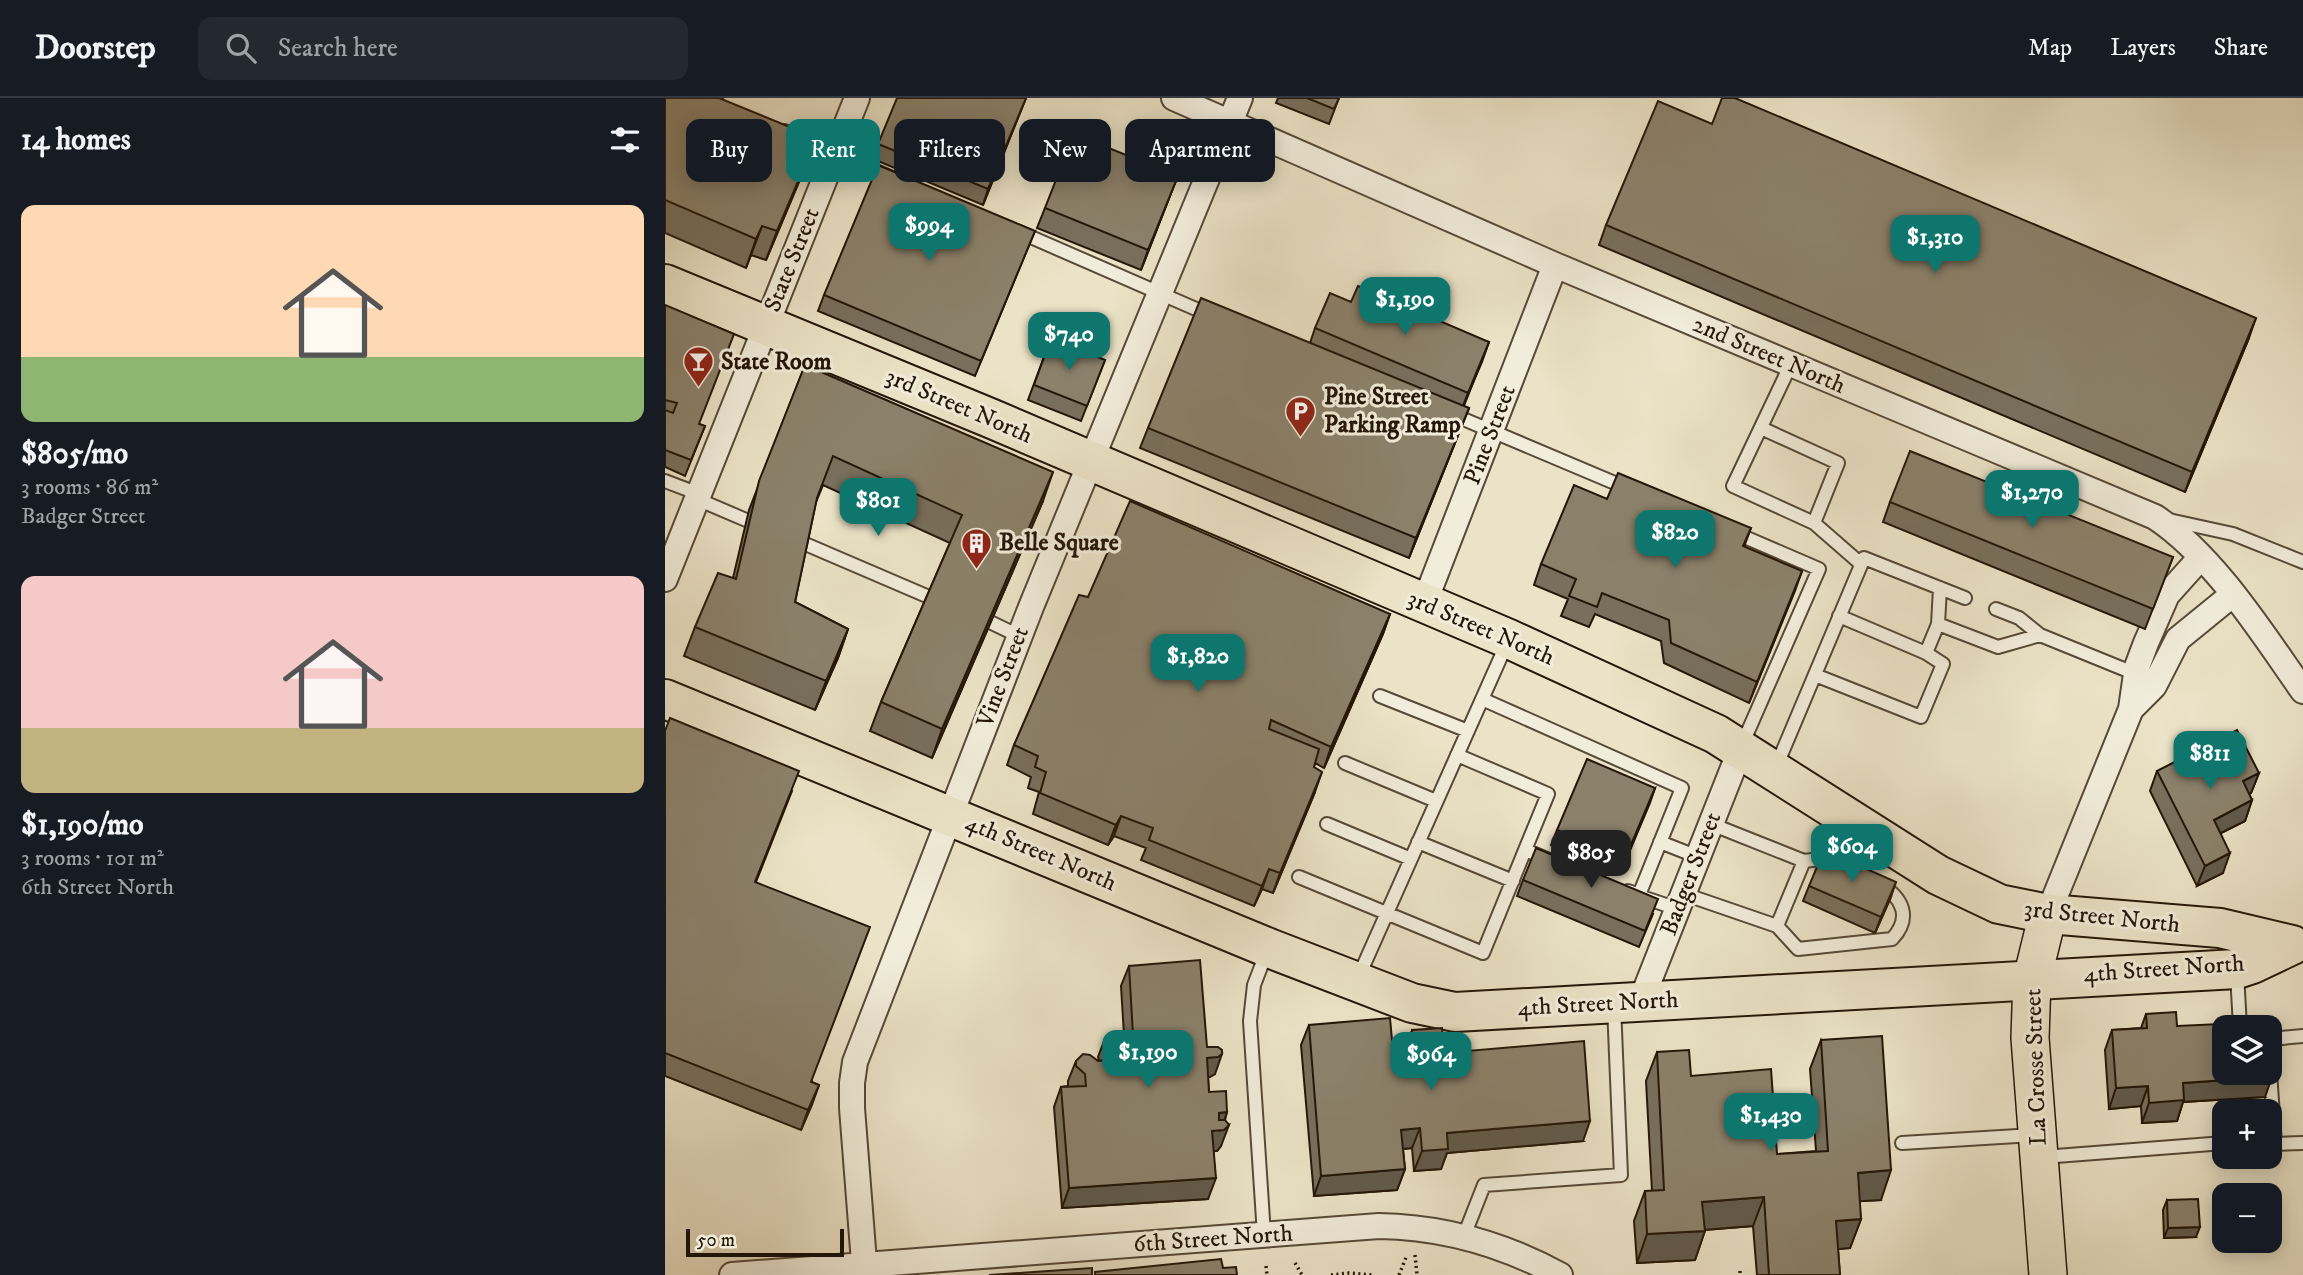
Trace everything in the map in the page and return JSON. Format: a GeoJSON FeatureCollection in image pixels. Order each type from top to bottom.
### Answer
{"type":"FeatureCollection","features":[{"type":"Feature","properties":{"kind":"highway","name":"3rd Street North"},"geometry":{"type":"LineString","coordinates":[[665,284],[990,418],[1509,639],[1716,734],[1938,875],[1999,904],[2048,914],[2220,928],[2298,944]]}},
{"type":"Feature","properties":{"kind":"highway","name":"4th Street North"},"geometry":{"type":"LineString","coordinates":[[665,699],[1269,948],[1412,1003],[1455,1012],[1627,1002],[2034,968],[2237,969],[2298,944]]}},
{"type":"Feature","properties":{"kind":"highway","name":"3rd Street North"},"geometry":{"type":"LineString","coordinates":[[2034,968],[2298,944]]}},
{"type":"Feature","properties":{"kind":"main road","name":"La Crosse Street"},"geometry":{"type":"LineString","coordinates":[[2048,914],[2034,968],[2030,1038],[2048,1275]]}},
{"type":"Feature","properties":{"kind":"street","name":"State Street"},"geometry":{"type":"LineString","coordinates":[[849,119],[857,98]]}},
{"type":"Feature","properties":{"kind":"street","name":"2nd Street North"},"geometry":{"type":"LineString","coordinates":[[1174,98],[1223,119]]}},
{"type":"Feature","properties":{"kind":"street","name":"Vine Street"},"geometry":{"type":"LineString","coordinates":[[1231,119],[1240,98]]}},
{"type":"Feature","properties":{"kind":"street","name":"2nd Street North"},"geometry":{"type":"LineString","coordinates":[[1275,142],[1555,265],[2155,517],[2175,530],[2201,557],[2232,594],[2303,691]]}},
{"type":"Feature","properties":{"kind":"street","name":"State Street"},"geometry":{"type":"LineString","coordinates":[[665,579],[823,182]]}},
{"type":"Feature","properties":{"kind":"street","name":"Vine Street"},"geometry":{"type":"LineString","coordinates":[[864,1270],[852,1108],[855,1062],[1019,636],[1205,182]]}},
{"type":"Feature","properties":{"kind":"street","name":"Pine Street"},"geometry":{"type":"LineString","coordinates":[[1424,604],[1555,265]]}},
{"type":"Feature","properties":{"kind":"street","name":"La Crosse Street"},"geometry":{"type":"LineString","coordinates":[[2048,914],[2131,709],[2136,674],[2146,643],[2167,595],[2201,557]]}},
{"type":"Feature","properties":{"kind":"street","name":"La Crosse Street"},"geometry":{"type":"LineString","coordinates":[[2131,709],[2154,687],[2178,639],[2232,594]]}},
{"type":"Feature","properties":{"kind":"street","name":"Badger Street"},"geometry":{"type":"LineString","coordinates":[[1627,1002],[1681,902],[1741,748]]}},
{"type":"Feature","properties":{"kind":"street","name":"6th Street North"},"geometry":{"type":"LineString","coordinates":[[735,1275],[864,1270],[1378,1226],[1428,1229],[1464,1237],[1503,1248],[1560,1275]]}},
{"type":"Feature","properties":{"kind":"lane"},"geometry":{"type":"LineString","coordinates":[[778,128],[786,132]]}},
{"type":"Feature","properties":{"kind":"lane"},"geometry":{"type":"LineString","coordinates":[[1008,227],[1158,294],[1226,321]]}},
{"type":"Feature","properties":{"kind":"lane"},"geometry":{"type":"LineString","coordinates":[[1791,364],[1733,486],[1814,523],[1861,564]]}},
{"type":"Feature","properties":{"kind":"lane"},"geometry":{"type":"LineString","coordinates":[[1436,408],[1642,494]]}},
{"type":"Feature","properties":{"kind":"lane"},"geometry":{"type":"LineString","coordinates":[[1761,428],[1837,463],[1814,523]]}},
{"type":"Feature","properties":{"kind":"lane"},"geometry":{"type":"LineString","coordinates":[[665,481],[746,520]]}},
{"type":"Feature","properties":{"kind":"lane"},"geometry":{"type":"LineString","coordinates":[[2155,517],[2233,534],[2303,562]]}},
{"type":"Feature","properties":{"kind":"lane"},"geometry":{"type":"LineString","coordinates":[[1718,526],[1819,569],[1741,748]]}},
{"type":"Feature","properties":{"kind":"lane"},"geometry":{"type":"LineString","coordinates":[[803,544],[929,597]]}},
{"type":"Feature","properties":{"kind":"lane"},"geometry":{"type":"LineString","coordinates":[[1775,770],[1864,558],[1965,598]]}},
{"type":"Feature","properties":{"kind":"lane"},"geometry":{"type":"LineString","coordinates":[[1926,653],[1938,624],[1940,588]]}},
{"type":"Feature","properties":{"kind":"lane"},"geometry":{"type":"LineString","coordinates":[[1996,609],[2019,618],[2040,635],[2136,674]]}},
{"type":"Feature","properties":{"kind":"lane"},"geometry":{"type":"LineString","coordinates":[[1815,675],[1921,717],[1943,664],[1926,653],[1839,617]]}},
{"type":"Feature","properties":{"kind":"lane"},"geometry":{"type":"LineString","coordinates":[[990,622],[1019,636]]}},
{"type":"Feature","properties":{"kind":"lane"},"geometry":{"type":"LineString","coordinates":[[1938,624],[1999,646],[2040,635]]}},
{"type":"Feature","properties":{"kind":"lane"},"geometry":{"type":"LineString","coordinates":[[1356,982],[1509,639]]}},
{"type":"Feature","properties":{"kind":"lane"},"geometry":{"type":"LineString","coordinates":[[1380,696],[1468,731]]}},
{"type":"Feature","properties":{"kind":"lane"},"geometry":{"type":"LineString","coordinates":[[1482,699],[1682,788],[1639,895]]}},
{"type":"Feature","properties":{"kind":"lane"},"geometry":{"type":"LineString","coordinates":[[1299,877],[1483,953],[1548,794],[1457,755]]}},
{"type":"Feature","properties":{"kind":"lane"},"geometry":{"type":"LineString","coordinates":[[1345,763],[1436,801]]}},
{"type":"Feature","properties":{"kind":"lane"},"geometry":{"type":"LineString","coordinates":[[1327,824],[1411,859]]}},
{"type":"Feature","properties":{"kind":"lane"},"geometry":{"type":"LineString","coordinates":[[1711,824],[1804,861],[1829,859],[1850,870]]}},
{"type":"Feature","properties":{"kind":"lane"},"geometry":{"type":"LineString","coordinates":[[1418,842],[1513,881]]}},
{"type":"Feature","properties":{"kind":"lane"},"geometry":{"type":"LineString","coordinates":[[1660,842],[1698,857]]}},
{"type":"Feature","properties":{"kind":"lane"},"geometry":{"type":"LineString","coordinates":[[1525,850],[1563,865]]}},
{"type":"Feature","properties":{"kind":"lane"},"geometry":{"type":"LineString","coordinates":[[1777,926],[1804,861]]}},
{"type":"Feature","properties":{"kind":"lane"},"geometry":{"type":"LineString","coordinates":[[1613,885],[1639,895],[1681,902],[1777,926],[1798,949],[1892,940],[1904,923],[1903,910],[1894,894],[1873,881]]}},
{"type":"Feature","properties":{"kind":"lane"},"geometry":{"type":"LineString","coordinates":[[1263,1235],[1250,1021],[1254,985],[1269,948]]}},
{"type":"Feature","properties":{"kind":"lane"},"geometry":{"type":"LineString","coordinates":[[2237,969],[2239,1015]]}},
{"type":"Feature","properties":{"kind":"lane"},"geometry":{"type":"LineString","coordinates":[[1464,1237],[1483,1185],[1621,1175],[1627,1002]]}},
{"type":"Feature","properties":{"kind":"lane"},"geometry":{"type":"LineString","coordinates":[[2282,1038],[2303,1036]]}},
{"type":"Feature","properties":{"kind":"lane"},"geometry":{"type":"LineString","coordinates":[[1902,1143],[2038,1146],[2212,1143]]}},
{"type":"Feature","properties":{"kind":"lane"},"geometry":{"type":"LineString","coordinates":[[2282,1144],[2303,1143]]}},
{"type":"Feature","properties":{"kind":"path"},"geometry":{"type":"LineString","coordinates":[[1399,1275],[1407,1255]]}},
{"type":"Feature","properties":{"kind":"path"},"geometry":{"type":"LineString","coordinates":[[1415,1255],[1417,1275]]}},
{"type":"Feature","properties":{"kind":"path"},"geometry":{"type":"LineString","coordinates":[[1295,1263],[1301,1275]]}},
{"type":"Feature","properties":{"kind":"path"},"geometry":{"type":"LineString","coordinates":[[1266,1266],[1267,1275]]}},
{"type":"Feature","properties":{"kind":"path"},"geometry":{"type":"LineString","coordinates":[[1331,1275],[1373,1275]]}},
{"type":"Feature","properties":{"kind":"building"},"geometry":{"type":"Polygon","coordinates":[[[665,98],[719,98],[770,119],[686,119],[686,182],[772,182],[772,120],[786,125],[786,182],[798,182],[777,231],[762,226],[756,239],[665,200],[665,98]]]}},
{"type":"Feature","properties":{"kind":"building"},"geometry":{"type":"Polygon","coordinates":[[[897,98],[1026,98],[1005,148],[1005,119],[894,119],[894,151],[880,145],[897,98]]]}},
{"type":"Feature","properties":{"kind":"building"},"geometry":{"type":"Polygon","coordinates":[[[1307,98],[1339,98],[1334,109],[1307,98]]]}},
{"type":"Feature","properties":{"kind":"building"},"geometry":{"type":"Polygon","coordinates":[[[1722,98],[1735,98],[2256,318],[2192,472],[1606,225],[1658,101],[1712,124],[1722,98]]]}},
{"type":"Feature","properties":{"kind":"building"},"geometry":{"type":"Polygon","coordinates":[[[1111,149],[1125,155],[1125,182],[1176,182],[1148,250],[1045,208],[1055,182],[1111,182],[1111,149]]]}},
{"type":"Feature","properties":{"kind":"building"},"geometry":{"type":"Polygon","coordinates":[[[880,166],[894,172],[894,182],[918,182],[1035,231],[981,361],[824,295],[871,182],[880,182],[880,166]]]}},
{"type":"Feature","properties":{"kind":"building"},"geometry":{"type":"Polygon","coordinates":[[[971,182],[991,182],[988,189],[971,182]]]}},
{"type":"Feature","properties":{"kind":"building"},"geometry":{"type":"Polygon","coordinates":[[[1358,286],[1489,342],[1468,393],[1315,328],[1330,293],[1351,302],[1358,286]]]}},
{"type":"Feature","properties":{"kind":"building","name":"Pine Street Parking Ramp"},"geometry":{"type":"Polygon","coordinates":[[[1201,298],[1469,408],[1416,538],[1148,428],[1201,298]]]}},
{"type":"Feature","properties":{"kind":"building"},"geometry":{"type":"Polygon","coordinates":[[[665,305],[734,334],[699,424],[705,426],[691,460],[665,450],[665,410],[673,413],[677,403],[665,400],[665,305]]]}},
{"type":"Feature","properties":{"kind":"building"},"geometry":{"type":"Polygon","coordinates":[[[1051,338],[1105,360],[1087,406],[1034,385],[1051,338]]]}},
{"type":"Feature","properties":{"kind":"building","name":"Belle Square"},"geometry":{"type":"Polygon","coordinates":[[[805,365],[1053,472],[942,729],[881,702],[962,515],[833,456],[817,498],[795,602],[848,629],[826,681],[695,627],[718,573],[736,579],[759,481],[805,365]]]}},
{"type":"Feature","properties":{"kind":"building"},"geometry":{"type":"Polygon","coordinates":[[[1910,451],[2173,557],[2153,609],[1890,502],[1910,451]]]}},
{"type":"Feature","properties":{"kind":"building"},"geometry":{"type":"Polygon","coordinates":[[[1618,473],[1751,528],[1743,546],[1802,571],[1757,682],[1671,643],[1669,620],[1602,593],[1597,607],[1569,596],[1576,579],[1541,564],[1574,485],[1607,499],[1618,473]]]}},
{"type":"Feature","properties":{"kind":"building"},"geometry":{"type":"Polygon","coordinates":[[[1130,501],[1390,614],[1331,747],[1271,720],[1269,729],[1319,749],[1314,767],[1322,772],[1280,873],[1269,869],[1262,886],[1149,840],[1153,828],[1121,816],[1116,825],[1040,793],[1046,772],[1035,767],[1038,756],[1014,745],[1079,595],[1088,597],[1130,501]]]}},
{"type":"Feature","properties":{"kind":"building"},"geometry":{"type":"Polygon","coordinates":[[[670,718],[799,771],[755,882],[870,927],[811,1082],[819,1085],[808,1110],[665,1053],[665,731],[670,718]]]}},
{"type":"Feature","properties":{"kind":"building"},"geometry":{"type":"Polygon","coordinates":[[[2237,730],[2259,773],[2243,781],[2252,800],[2214,820],[2230,853],[2205,866],[2157,771],[2237,730]]]}},
{"type":"Feature","properties":{"kind":"building"},"geometry":{"type":"Polygon","coordinates":[[[1587,759],[1655,788],[1625,859],[1557,830],[1587,759]]]}},
{"type":"Feature","properties":{"kind":"building"},"geometry":{"type":"Polygon","coordinates":[[[1536,848],[1658,899],[1645,931],[1523,880],[1536,848]]]}},
{"type":"Feature","properties":{"kind":"building"},"geometry":{"type":"Polygon","coordinates":[[[1824,850],[1896,882],[1881,917],[1809,886],[1824,850]]]}},
{"type":"Feature","properties":{"kind":"building"},"geometry":{"type":"Polygon","coordinates":[[[1200,960],[1207,1047],[1218,1047],[1222,1050],[1218,1057],[1207,1058],[1209,1092],[1226,1091],[1227,1112],[1219,1113],[1219,1120],[1225,1120],[1229,1125],[1224,1130],[1212,1131],[1216,1178],[1069,1188],[1061,1087],[1086,1086],[1085,1074],[1076,1066],[1076,1061],[1083,1054],[1098,1061],[1106,1060],[1106,1036],[1133,1035],[1129,966],[1200,960]]]}},
{"type":"Feature","properties":{"kind":"building"},"geometry":{"type":"Polygon","coordinates":[[[2176,1012],[2177,1026],[2212,1024],[2212,1081],[2183,1083],[2184,1100],[2149,1103],[2148,1086],[2116,1088],[2112,1030],[2147,1028],[2146,1014],[2176,1012]]]}},
{"type":"Feature","properties":{"kind":"building"},"geometry":{"type":"Polygon","coordinates":[[[1390,1018],[1395,1073],[1416,1071],[1412,1030],[1442,1028],[1444,1053],[1584,1041],[1590,1121],[1447,1133],[1448,1149],[1422,1151],[1420,1128],[1401,1130],[1405,1169],[1321,1176],[1309,1025],[1390,1018]]]}},
{"type":"Feature","properties":{"kind":"building"},"geometry":{"type":"Polygon","coordinates":[[[1882,1036],[1891,1170],[1858,1173],[1861,1219],[1836,1221],[1840,1275],[1769,1275],[1764,1197],[1702,1202],[1705,1231],[1647,1234],[1645,1191],[1664,1190],[1657,1052],[1689,1050],[1691,1076],[1771,1069],[1777,1154],[1828,1151],[1821,1040],[1882,1036]]]}},
{"type":"Feature","properties":{"kind":"building"},"geometry":{"type":"Polygon","coordinates":[[[2198,1199],[2200,1227],[2168,1228],[2167,1200],[2198,1199]]]}},
{"type":"Feature","properties":{"kind":"building"},"geometry":{"type":"Polygon","coordinates":[[[1221,1259],[1223,1268],[1236,1267],[1237,1275],[1095,1275],[1095,1272],[1221,1259]]]}},
{"type":"Feature","properties":{"kind":"building"},"geometry":{"type":"Polygon","coordinates":[[[1092,1268],[1092,1275],[989,1275],[1092,1268]]]}},
{"type":"Feature","properties":{"kind":"place","name":"State Room"},"geometry":{"type":"Point","coordinates":[698,389]}},
{"type":"Feature","properties":{"kind":"place","name":"Pine Street Parking Ramp"},"geometry":{"type":"Point","coordinates":[1301,438]}},
{"type":"Feature","properties":{"kind":"place","name":"Belle Square"},"geometry":{"type":"Point","coordinates":[976,570]}}]}
